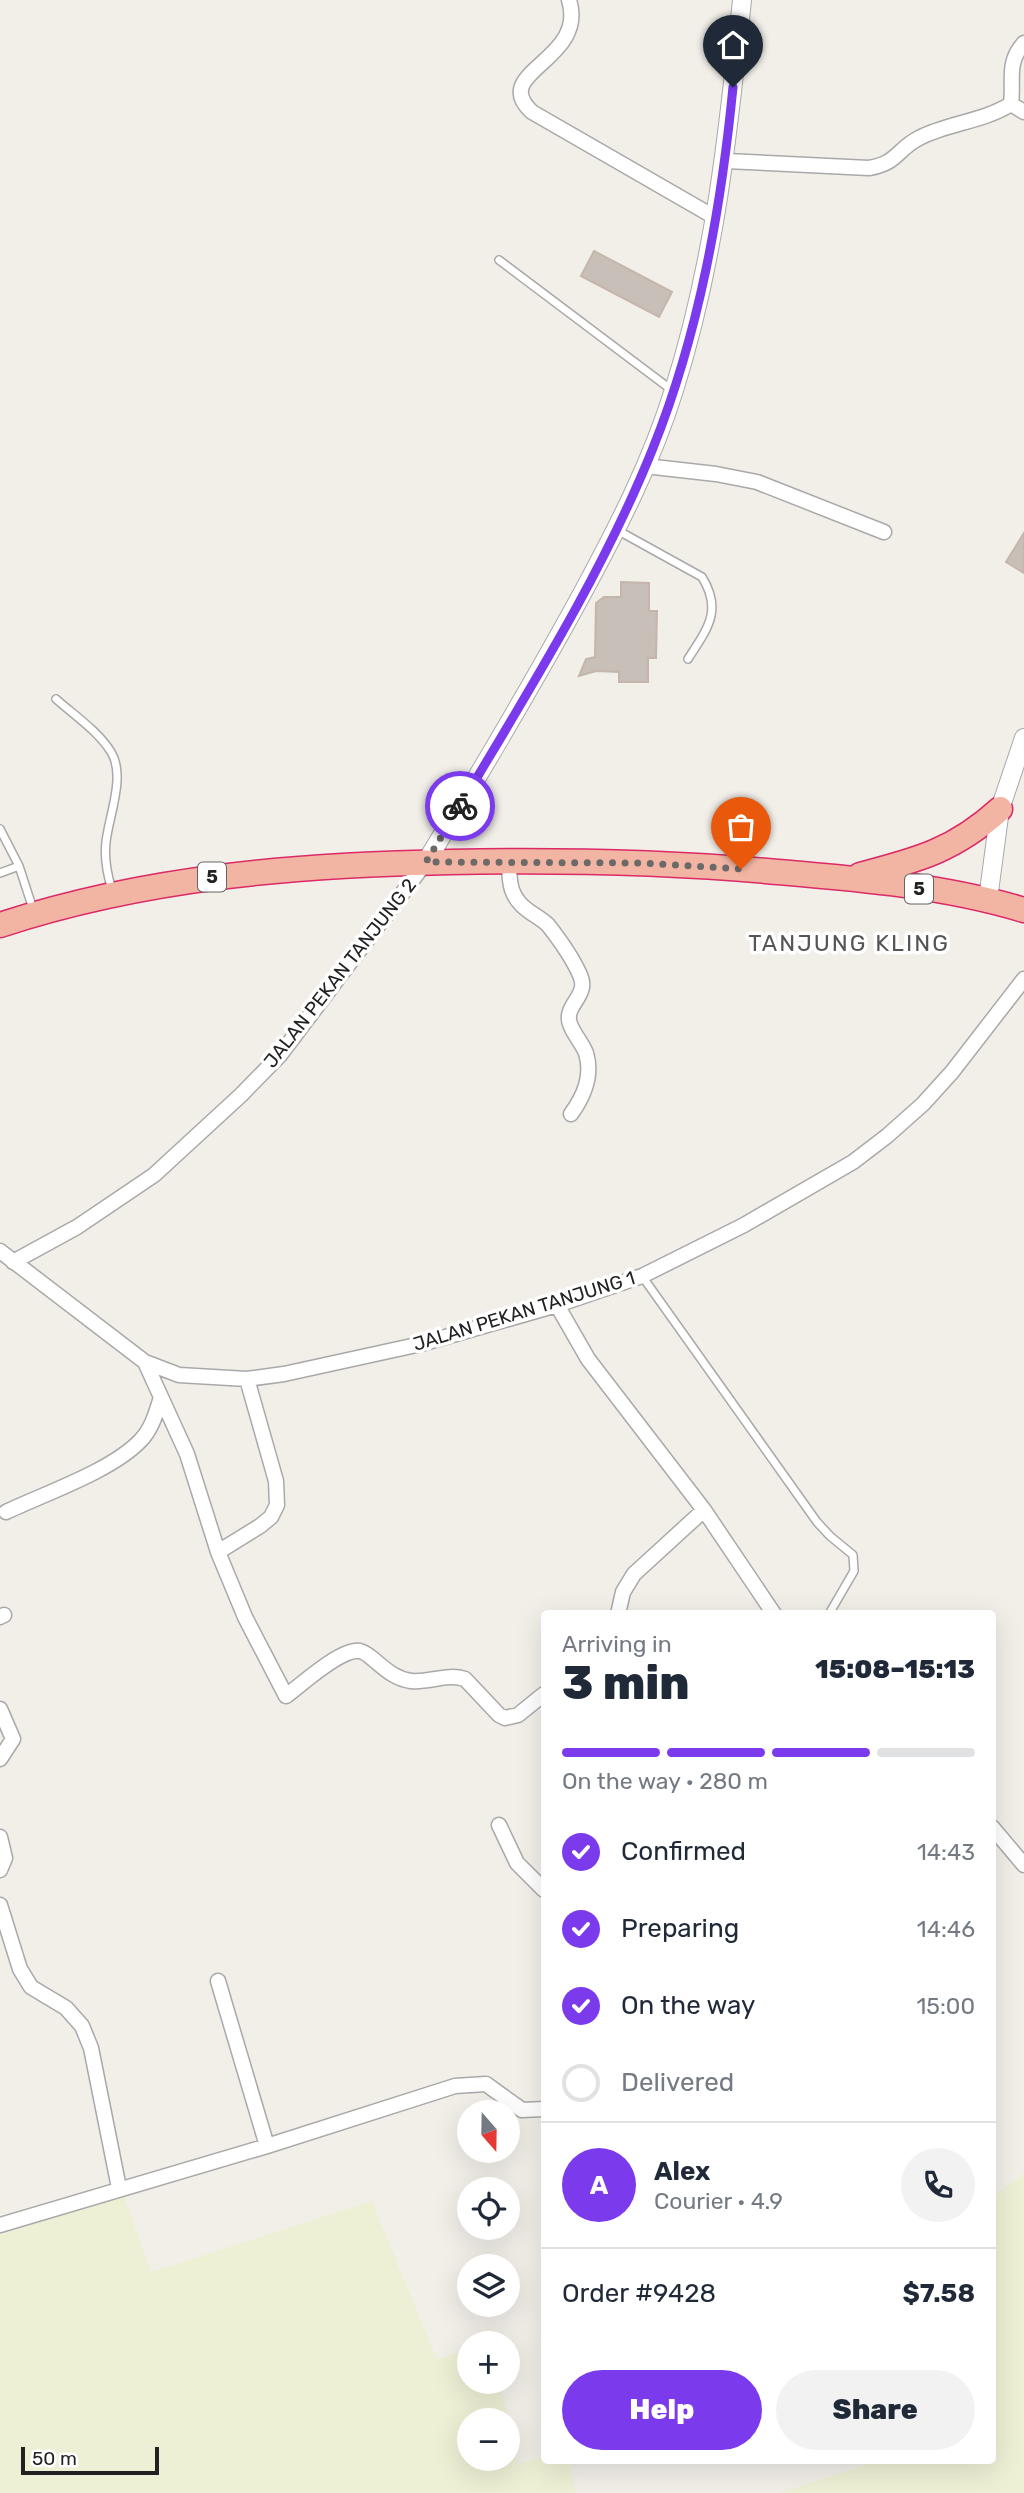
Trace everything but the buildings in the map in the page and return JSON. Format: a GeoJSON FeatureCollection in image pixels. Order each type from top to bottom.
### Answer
{"type":"FeatureCollection","features":[{"type":"Feature","properties":{"kind":"highway"},"geometry":{"type":"LineString","coordinates":[[850,878],[912,862],[946,848],[976,831],[1000,809]]}},
{"type":"Feature","properties":{"kind":"highway","name":"5"},"geometry":{"type":"LineString","coordinates":[[0,925],[114,894],[253,871],[426,862],[643,863],[850,878],[988,899],[1024,910]]}},
{"type":"Feature","properties":{"kind":"street"},"geometry":{"type":"LineString","coordinates":[[569,0],[573,11],[572,24],[554,53],[522,84],[519,94],[522,103],[531,112],[716,218]]}},
{"type":"Feature","properties":{"kind":"street","name":"JALAN PEKAN TANJUNG 2"},"geometry":{"type":"LineString","coordinates":[[13,1262],[77,1227],[154,1175],[280,1055],[426,862],[539,674],[616,530],[674,392],[691,333],[716,218],[726,161],[743,0]]}},
{"type":"Feature","properties":{"kind":"street"},"geometry":{"type":"LineString","coordinates":[[1011,104],[1009,74],[1013,58],[1024,43]]}},
{"type":"Feature","properties":{"kind":"street"},"geometry":{"type":"LineString","coordinates":[[726,161],[881,166],[893,161],[918,139],[995,114],[1011,104]]}},
{"type":"Feature","properties":{"kind":"street"},"geometry":{"type":"LineString","coordinates":[[1011,104],[1024,112]]}},
{"type":"Feature","properties":{"kind":"street"},"geometry":{"type":"LineString","coordinates":[[645,466],[716,474],[757,482],[884,532]]}},
{"type":"Feature","properties":{"kind":"street"},"geometry":{"type":"LineString","coordinates":[[988,899],[1000,809],[1024,738]]}},
{"type":"Feature","properties":{"kind":"street"},"geometry":{"type":"LineString","coordinates":[[509,861],[511,893],[518,903],[547,923],[584,984],[582,994],[570,1011],[569,1021],[585,1052],[588,1076],[582,1099],[571,1114]]}},
{"type":"Feature","properties":{"kind":"street","name":"JALAN PEKAN TANJUNG 1"},"geometry":{"type":"LineString","coordinates":[[0,1251],[145,1362],[179,1375],[247,1379],[284,1374],[421,1344],[557,1305],[642,1276],[744,1225],[853,1162],[923,1104],[952,1072],[1024,979]]}},
{"type":"Feature","properties":{"kind":"street"},"geometry":{"type":"LineString","coordinates":[[557,1305],[588,1359],[704,1510],[771,1610]]}},
{"type":"Feature","properties":{"kind":"street"},"geometry":{"type":"LineString","coordinates":[[145,1362],[187,1454],[218,1552],[245,1617],[286,1696],[340,1656],[354,1651],[365,1653],[392,1675],[402,1678],[422,1681],[458,1677],[465,1679],[505,1718],[518,1715],[541,1696]]}},
{"type":"Feature","properties":{"kind":"street"},"geometry":{"type":"LineString","coordinates":[[218,1552],[260,1526],[271,1517],[277,1506],[276,1481],[247,1379]]}},
{"type":"Feature","properties":{"kind":"street"},"geometry":{"type":"LineString","coordinates":[[6,1512],[125,1454],[142,1439],[153,1421],[161,1397]]}},
{"type":"Feature","properties":{"kind":"street"},"geometry":{"type":"LineString","coordinates":[[619,1610],[623,1592],[634,1574],[704,1510]]}},
{"type":"Feature","properties":{"kind":"street"},"geometry":{"type":"LineString","coordinates":[[0,1709],[13,1740],[0,1759]]}},
{"type":"Feature","properties":{"kind":"street"},"geometry":{"type":"LineString","coordinates":[[499,1825],[517,1863],[541,1887]]}},
{"type":"Feature","properties":{"kind":"street"},"geometry":{"type":"LineString","coordinates":[[996,1832],[1024,1865]]}},
{"type":"Feature","properties":{"kind":"street"},"geometry":{"type":"LineString","coordinates":[[0,1836],[5,1858],[0,1870]]}},
{"type":"Feature","properties":{"kind":"street"},"geometry":{"type":"LineString","coordinates":[[0,1905],[20,1969],[31,1987],[66,2008],[82,2026],[91,2048],[120,2188]]}},
{"type":"Feature","properties":{"kind":"street"},"geometry":{"type":"LineString","coordinates":[[218,1981],[267,2146]]}},
{"type":"Feature","properties":{"kind":"street"},"geometry":{"type":"LineString","coordinates":[[0,2225],[472,2083],[495,2088],[522,2110],[541,2109]]}},
{"type":"Feature","properties":{"kind":"lane"},"geometry":{"type":"LineString","coordinates":[[499,260],[674,392]]}},
{"type":"Feature","properties":{"kind":"lane"},"geometry":{"type":"LineString","coordinates":[[616,530],[702,577],[709,588],[713,600],[709,625],[688,659]]}},
{"type":"Feature","properties":{"kind":"lane"},"geometry":{"type":"LineString","coordinates":[[56,699],[105,743],[116,764],[117,779],[106,844],[107,874],[114,894]]}},
{"type":"Feature","properties":{"kind":"lane"},"geometry":{"type":"LineString","coordinates":[[0,829],[19,866],[35,914]]}},
{"type":"Feature","properties":{"kind":"lane"},"geometry":{"type":"LineString","coordinates":[[0,873],[19,866]]}},
{"type":"Feature","properties":{"kind":"lane"},"geometry":{"type":"LineString","coordinates":[[642,1276],[817,1522],[853,1555],[854,1571],[831,1610]]}},
{"type":"Feature","properties":{"kind":"green space"},"geometry":{"type":"Polygon","coordinates":[[[1024,2173],[1024,2493],[779,2493],[868,2464],[996,2464],[996,2194],[1024,2173]]]}},
{"type":"Feature","properties":{"kind":"green space"},"geometry":{"type":"Polygon","coordinates":[[[123,2193],[151,2272],[372,2201],[437,2360],[457,2352],[457,2394],[503,2394],[506,2408],[457,2408],[457,2471],[520,2471],[520,2463],[541,2457],[541,2464],[568,2464],[576,2493],[0,2493],[0,2235],[123,2193]]]}},
{"type":"Feature","properties":{"kind":"way so far"},"geometry":{"type":"LineString","coordinates":[[460,806],[426,862],[643,863],[741,869]]}},
{"type":"Feature","properties":{"kind":"district","name":"TANJUNG KLING"},"geometry":{"type":"Point","coordinates":[849,943]}},
{"type":"Feature","properties":{"kind":"route"},"geometry":{"type":"LineString","coordinates":[[460,806],[539,674],[616,530],[654,446],[674,392],[691,333],[726,161],[733,87]]}}]}
